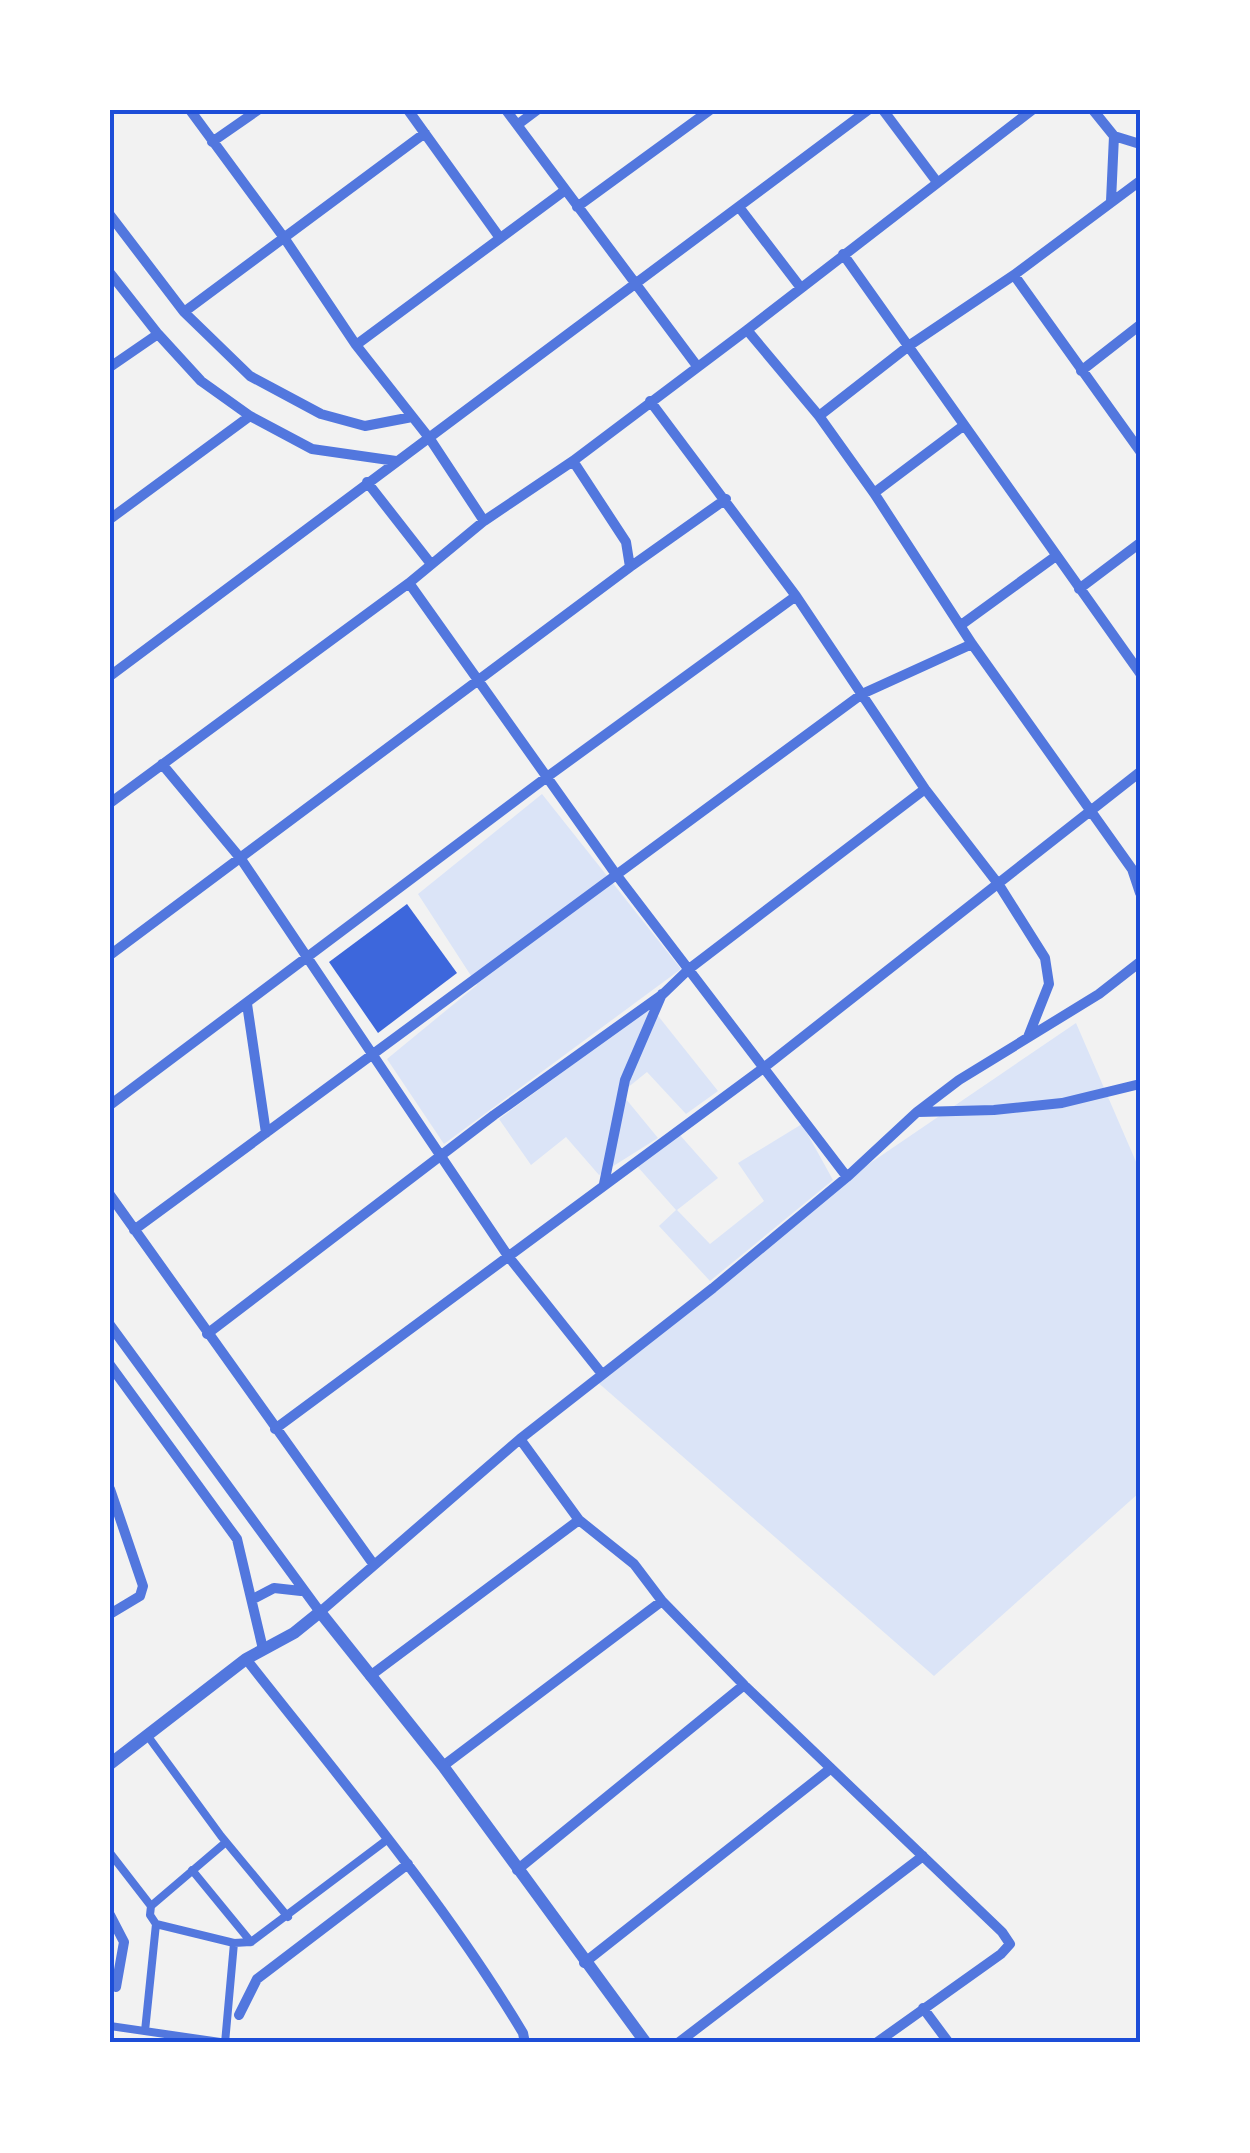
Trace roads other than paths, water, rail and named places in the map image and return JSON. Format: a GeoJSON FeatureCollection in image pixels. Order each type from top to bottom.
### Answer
{"type":"FeatureCollection","features":[{"type":"Feature","properties":{"kind":"street"},"geometry":{"type":"LineString","coordinates":[[190,110],[356,345],[430,439],[484,520]]}},
{"type":"Feature","properties":{"kind":"street"},"geometry":{"type":"LineString","coordinates":[[212,142],[258,110]]}},
{"type":"Feature","properties":{"kind":"street"},"geometry":{"type":"LineString","coordinates":[[408,110],[500,238]]}},
{"type":"Feature","properties":{"kind":"street"},"geometry":{"type":"LineString","coordinates":[[506,110],[697,366]]}},
{"type":"Feature","properties":{"kind":"street"},"geometry":{"type":"LineString","coordinates":[[517,125],[537,110]]}},
{"type":"Feature","properties":{"kind":"street"},"geometry":{"type":"LineString","coordinates":[[577,207],[710,110]]}},
{"type":"Feature","properties":{"kind":"street"},"geometry":{"type":"LineString","coordinates":[[110,676],[868,110]]}},
{"type":"Feature","properties":{"kind":"street"},"geometry":{"type":"LineString","coordinates":[[883,110],[937,182]]}},
{"type":"Feature","properties":{"kind":"street"},"geometry":{"type":"LineString","coordinates":[[110,803],[409,583],[484,520],[573,461],[748,330],[1032,110]]}},
{"type":"Feature","properties":{"kind":"street"},"geometry":{"type":"LineString","coordinates":[[1093,110],[1114,136],[1140,144]]}},
{"type":"Feature","properties":{"kind":"street"},"geometry":{"type":"LineString","coordinates":[[184,312],[425,133]]}},
{"type":"Feature","properties":{"kind":"street"},"geometry":{"type":"LineString","coordinates":[[1111,201],[1114,136]]}},
{"type":"Feature","properties":{"kind":"street"},"geometry":{"type":"LineString","coordinates":[[818,416],[910,345],[1014,275],[1140,181]]}},
{"type":"Feature","properties":{"kind":"street"},"geometry":{"type":"LineString","coordinates":[[356,345],[564,192]]}},
{"type":"Feature","properties":{"kind":"street"},"geometry":{"type":"LineString","coordinates":[[739,207],[801,288]]}},
{"type":"Feature","properties":{"kind":"street"},"geometry":{"type":"LineString","coordinates":[[110,215],[184,312],[250,376],[321,414],[365,426],[412,417]]}},
{"type":"Feature","properties":{"kind":"street"},"geometry":{"type":"LineString","coordinates":[[843,254],[1140,673]]}},
{"type":"Feature","properties":{"kind":"street"},"geometry":{"type":"LineString","coordinates":[[110,273],[201,381],[250,416],[312,449],[397,461]]}},
{"type":"Feature","properties":{"kind":"street"},"geometry":{"type":"LineString","coordinates":[[1014,275],[1140,452]]}},
{"type":"Feature","properties":{"kind":"street"},"geometry":{"type":"LineString","coordinates":[[1081,371],[1140,325]]}},
{"type":"Feature","properties":{"kind":"street"},"geometry":{"type":"LineString","coordinates":[[748,330],[874,493],[972,644],[1132,870],[1140,893]]}},
{"type":"Feature","properties":{"kind":"street"},"geometry":{"type":"LineString","coordinates":[[110,367],[158,334]]}},
{"type":"Feature","properties":{"kind":"street"},"geometry":{"type":"LineString","coordinates":[[650,401],[796,596],[924,789],[999,885],[1045,958],[1050,984],[1027,1038]]}},
{"type":"Feature","properties":{"kind":"street"},"geometry":{"type":"LineString","coordinates":[[110,519],[250,416]]}},
{"type":"Feature","properties":{"kind":"street"},"geometry":{"type":"LineString","coordinates":[[874,493],[963,426]]}},
{"type":"Feature","properties":{"kind":"street"},"geometry":{"type":"LineString","coordinates":[[573,461],[626,542],[630,566]]}},
{"type":"Feature","properties":{"kind":"street"},"geometry":{"type":"LineString","coordinates":[[368,482],[431,564]]}},
{"type":"Feature","properties":{"kind":"street"},"geometry":{"type":"LineString","coordinates":[[110,956],[630,566],[726,499]]}},
{"type":"Feature","properties":{"kind":"street"},"geometry":{"type":"LineString","coordinates":[[1079,590],[1140,543]]}},
{"type":"Feature","properties":{"kind":"street"},"geometry":{"type":"LineString","coordinates":[[961,625],[1056,556]]}},
{"type":"Feature","properties":{"kind":"street"},"geometry":{"type":"LineString","coordinates":[[409,583],[615,874],[847,1177]]}},
{"type":"Feature","properties":{"kind":"street"},"geometry":{"type":"LineString","coordinates":[[110,1105],[547,777],[796,596]]}},
{"type":"Feature","properties":{"kind":"street"},"geometry":{"type":"LineString","coordinates":[[134,1230],[862,694],[972,644]]}},
{"type":"Feature","properties":{"kind":"street"},"geometry":{"type":"LineString","coordinates":[[162,764],[240,859],[508,1256],[602,1374]]}},
{"type":"Feature","properties":{"kind":"street"},"geometry":{"type":"LineString","coordinates":[[275,1429],[762,1069],[1140,772]]}},
{"type":"Feature","properties":{"kind":"street"},"geometry":{"type":"LineString","coordinates":[[207,1334],[663,994],[924,789]]}},
{"type":"Feature","properties":{"kind":"street"},"geometry":{"type":"LineString","coordinates":[[110,1764],[246,1659],[294,1633],[320,1612],[520,1439],[847,1177],[917,1112],[1100,994],[1140,962]]}},
{"type":"Feature","properties":{"kind":"street"},"geometry":{"type":"LineString","coordinates":[[604,1184],[625,1080],[663,994]]}},
{"type":"Feature","properties":{"kind":"street"},"geometry":{"type":"LineString","coordinates":[[247,1004],[266,1133]]}},
{"type":"Feature","properties":{"kind":"street"},"geometry":{"type":"LineString","coordinates":[[917,1112],[1062,1103],[1140,1084]]}},
{"type":"Feature","properties":{"kind":"street"},"geometry":{"type":"LineString","coordinates":[[110,1195],[374,1565]]}},
{"type":"Feature","properties":{"kind":"street"},"geometry":{"type":"LineString","coordinates":[[110,1325],[302,1591],[443,1766],[646,2043]]}},
{"type":"Feature","properties":{"kind":"street"},"geometry":{"type":"LineString","coordinates":[[110,1365],[237,1538],[262,1649]]}},
{"type":"Feature","properties":{"kind":"street"},"geometry":{"type":"LineString","coordinates":[[520,1439],[579,1520],[634,1564],[662,1601],[744,1686],[1002,1932],[1010,1944],[1002,1954],[876,2043]]}},
{"type":"Feature","properties":{"kind":"street"},"geometry":{"type":"LineString","coordinates":[[110,1489],[143,1586],[140,1596],[110,1614]]}},
{"type":"Feature","properties":{"kind":"street"},"geometry":{"type":"LineString","coordinates":[[370,1676],[579,1520]]}},
{"type":"Feature","properties":{"kind":"street"},"geometry":{"type":"LineString","coordinates":[[253,1599],[274,1588],[302,1591]]}},
{"type":"Feature","properties":{"kind":"street"},"geometry":{"type":"LineString","coordinates":[[443,1766],[662,1601]]}},
{"type":"Feature","properties":{"kind":"street"},"geometry":{"type":"LineString","coordinates":[[246,1659],[482,1964],[523,2033],[525,2043]]}},
{"type":"Feature","properties":{"kind":"street"},"geometry":{"type":"LineString","coordinates":[[518,1870],[744,1686]]}},
{"type":"Feature","properties":{"kind":"street"},"geometry":{"type":"LineString","coordinates":[[147,1735],[226,1842],[288,1917]]}},
{"type":"Feature","properties":{"kind":"street"},"geometry":{"type":"LineString","coordinates":[[584,1963],[830,1769]]}},
{"type":"Feature","properties":{"kind":"street"},"geometry":{"type":"LineString","coordinates":[[156,1924],[234,1942],[251,1942],[388,1839]]}},
{"type":"Feature","properties":{"kind":"street"},"geometry":{"type":"LineString","coordinates":[[149,1905],[226,1842]]}},
{"type":"Feature","properties":{"kind":"street"},"geometry":{"type":"LineString","coordinates":[[110,1853],[149,1905],[156,1924],[146,2031]]}},
{"type":"Feature","properties":{"kind":"street"},"geometry":{"type":"LineString","coordinates":[[678,2043],[923,1856]]}},
{"type":"Feature","properties":{"kind":"street"},"geometry":{"type":"LineString","coordinates":[[239,2015],[257,1979],[408,1864]]}},
{"type":"Feature","properties":{"kind":"street"},"geometry":{"type":"LineString","coordinates":[[192,1870],[251,1942]]}},
{"type":"Feature","properties":{"kind":"street"},"geometry":{"type":"LineString","coordinates":[[110,1916],[124,1942],[116,1986]]}},
{"type":"Feature","properties":{"kind":"street"},"geometry":{"type":"LineString","coordinates":[[110,2026],[226,2043],[234,1942]]}},
{"type":"Feature","properties":{"kind":"street"},"geometry":{"type":"LineString","coordinates":[[923,2008],[949,2043]]}},
{"type":"Feature","properties":{"kind":"street"},"geometry":{"type":"LineString","coordinates":[[126,2043],[128,2028]]}}]}
